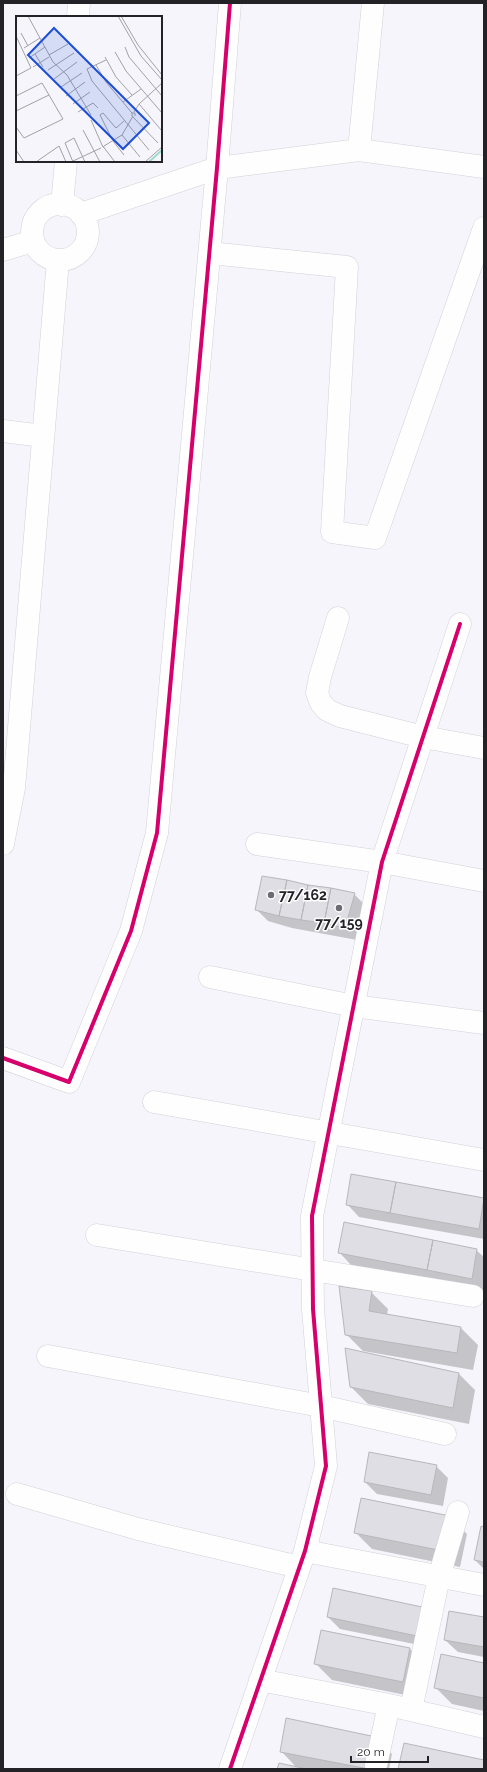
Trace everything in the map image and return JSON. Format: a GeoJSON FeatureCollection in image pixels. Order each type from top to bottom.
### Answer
{"type":"FeatureCollection","features":[{"type":"Feature","properties":{"kind":"street"},"geometry":{"type":"LineString","coordinates":[[78,16],[79,3]]}},
{"type":"Feature","properties":{"kind":"street"},"geometry":{"type":"LineString","coordinates":[[3,1058],[69,1082],[131,931],[157,833],[210,253],[230,3]]}},
{"type":"Feature","properties":{"kind":"street"},"geometry":{"type":"LineString","coordinates":[[359,150],[373,3]]}},
{"type":"Feature","properties":{"kind":"street"},"geometry":{"type":"LineString","coordinates":[[81,214],[217,168],[359,150],[484,167]]}},
{"type":"Feature","properties":{"kind":"street"},"geometry":{"type":"LineString","coordinates":[[62,204],[66,162]]}},
{"type":"Feature","properties":{"kind":"street"},"geometry":{"type":"LineString","coordinates":[[62,204],[73,208],[81,214],[87,224],[88,235],[85,245],[78,254],[68,259],[58,260],[47,257],[39,250],[33,241],[32,230],[35,219],[42,211],[51,206],[62,204]]}},
{"type":"Feature","properties":{"kind":"street"},"geometry":{"type":"LineString","coordinates":[[210,253],[347,267],[332,532],[375,538],[484,228]]}},
{"type":"Feature","properties":{"kind":"street"},"geometry":{"type":"LineString","coordinates":[[3,250],[33,241]]}},
{"type":"Feature","properties":{"kind":"street"},"geometry":{"type":"LineString","coordinates":[[3,844],[14,788],[58,260]]}},
{"type":"Feature","properties":{"kind":"street"},"geometry":{"type":"LineString","coordinates":[[3,430],[43,436]]}},
{"type":"Feature","properties":{"kind":"street"},"geometry":{"type":"LineString","coordinates":[[338,618],[320,677],[317,693],[321,703],[327,710],[340,716],[423,737],[484,748]]}},
{"type":"Feature","properties":{"kind":"street"},"geometry":{"type":"LineString","coordinates":[[230,1769],[302,1559],[326,1466],[313,1309],[312,1216],[382,862],[460,624]]}},
{"type":"Feature","properties":{"kind":"street"},"geometry":{"type":"LineString","coordinates":[[257,844],[382,862],[484,881]]}},
{"type":"Feature","properties":{"kind":"street"},"geometry":{"type":"LineString","coordinates":[[210,977],[354,1006],[484,1023]]}},
{"type":"Feature","properties":{"kind":"street"},"geometry":{"type":"LineString","coordinates":[[154,1102],[328,1134],[484,1160]]}},
{"type":"Feature","properties":{"kind":"street"},"geometry":{"type":"LineString","coordinates":[[97,1234],[473,1296]]}},
{"type":"Feature","properties":{"kind":"street"},"geometry":{"type":"LineString","coordinates":[[48,1356],[321,1406],[445,1434]]}},
{"type":"Feature","properties":{"kind":"street"},"geometry":{"type":"LineString","coordinates":[[17,1494],[138,1529],[302,1559],[439,1576],[484,1585]]}},
{"type":"Feature","properties":{"kind":"street"},"geometry":{"type":"LineString","coordinates":[[411,1710],[439,1576],[458,1512]]}},
{"type":"Feature","properties":{"kind":"street"},"geometry":{"type":"LineString","coordinates":[[260,1680],[411,1710],[484,1727]]}},
{"type":"Feature","properties":{"kind":"street"},"geometry":{"type":"LineString","coordinates":[[376,1766],[389,1706]]}},
{"type":"Feature","properties":{"kind":"building","name":"77/162"},"geometry":{"type":"Polygon","coordinates":[[[262,876],[287,880],[279,916],[255,910],[262,876]]]}},
{"type":"Feature","properties":{"kind":"building"},"geometry":{"type":"Polygon","coordinates":[[[287,880],[308,885],[301,920],[279,916],[287,880]]]}},
{"type":"Feature","properties":{"kind":"building"},"geometry":{"type":"Polygon","coordinates":[[[308,885],[331,888],[324,923],[301,920],[308,885]]]}},
{"type":"Feature","properties":{"kind":"building","name":"77/159"},"geometry":{"type":"Polygon","coordinates":[[[331,888],[355,893],[345,928],[324,923],[331,888]]]}},
{"type":"Feature","properties":{"kind":"building"},"geometry":{"type":"Polygon","coordinates":[[[351,1174],[396,1182],[390,1213],[346,1205],[351,1174]]]}},
{"type":"Feature","properties":{"kind":"building"},"geometry":{"type":"Polygon","coordinates":[[[396,1182],[484,1198],[479,1229],[390,1213],[396,1182]]]}},
{"type":"Feature","properties":{"kind":"building"},"geometry":{"type":"Polygon","coordinates":[[[344,1222],[433,1240],[427,1270],[338,1253],[344,1222]]]}},
{"type":"Feature","properties":{"kind":"building"},"geometry":{"type":"Polygon","coordinates":[[[433,1240],[477,1249],[472,1279],[427,1270],[433,1240]]]}},
{"type":"Feature","properties":{"kind":"building"},"geometry":{"type":"Polygon","coordinates":[[[339,1286],[372,1291],[369,1311],[461,1327],[457,1353],[345,1335],[339,1286]]]}},
{"type":"Feature","properties":{"kind":"building"},"geometry":{"type":"Polygon","coordinates":[[[345,1348],[459,1373],[453,1408],[350,1387],[345,1348]]]}},
{"type":"Feature","properties":{"kind":"building"},"geometry":{"type":"Polygon","coordinates":[[[369,1452],[437,1465],[431,1495],[364,1482],[369,1452]]]}},
{"type":"Feature","properties":{"kind":"building"},"geometry":{"type":"Polygon","coordinates":[[[361,1498],[450,1516],[443,1551],[354,1533],[361,1498]]]}},
{"type":"Feature","properties":{"kind":"building"},"geometry":{"type":"Polygon","coordinates":[[[481,1526],[484,1527],[484,1562],[474,1560],[481,1526]]]}},
{"type":"Feature","properties":{"kind":"building"},"geometry":{"type":"Polygon","coordinates":[[[333,1588],[422,1607],[417,1636],[327,1617],[333,1588]]]}},
{"type":"Feature","properties":{"kind":"building"},"geometry":{"type":"Polygon","coordinates":[[[449,1611],[484,1617],[484,1647],[444,1640],[449,1611]]]}},
{"type":"Feature","properties":{"kind":"building"},"geometry":{"type":"Polygon","coordinates":[[[321,1630],[410,1648],[403,1682],[314,1664],[321,1630]]]}},
{"type":"Feature","properties":{"kind":"building"},"geometry":{"type":"Polygon","coordinates":[[[441,1654],[484,1663],[484,1698],[434,1688],[441,1654]]]}},
{"type":"Feature","properties":{"kind":"building"},"geometry":{"type":"Polygon","coordinates":[[[286,1718],[376,1737],[369,1769],[280,1752],[286,1718]]]}},
{"type":"Feature","properties":{"kind":"building"},"geometry":{"type":"Polygon","coordinates":[[[404,1743],[484,1760],[484,1769],[398,1769],[404,1743]]]}},
{"type":"Feature","properties":{"kind":"building"},"geometry":{"type":"Polygon","coordinates":[[[279,1763],[307,1769],[277,1769],[279,1763]]]}},
{"type":"Feature","properties":{"kind":"cycle path"},"geometry":{"type":"LineString","coordinates":[[3,1058],[69,1082],[131,931],[157,833],[217,168],[230,3]]}},
{"type":"Feature","properties":{"kind":"cycle path"},"geometry":{"type":"LineString","coordinates":[[230,1769],[305,1551],[326,1466],[313,1309],[312,1216],[382,862],[460,624]]}},
{"type":"Feature","properties":{"kind":"place","name":"77/162"},"geometry":{"type":"Point","coordinates":[271,895]}},
{"type":"Feature","properties":{"kind":"place","name":"77/159"},"geometry":{"type":"Point","coordinates":[339,908]}}]}
